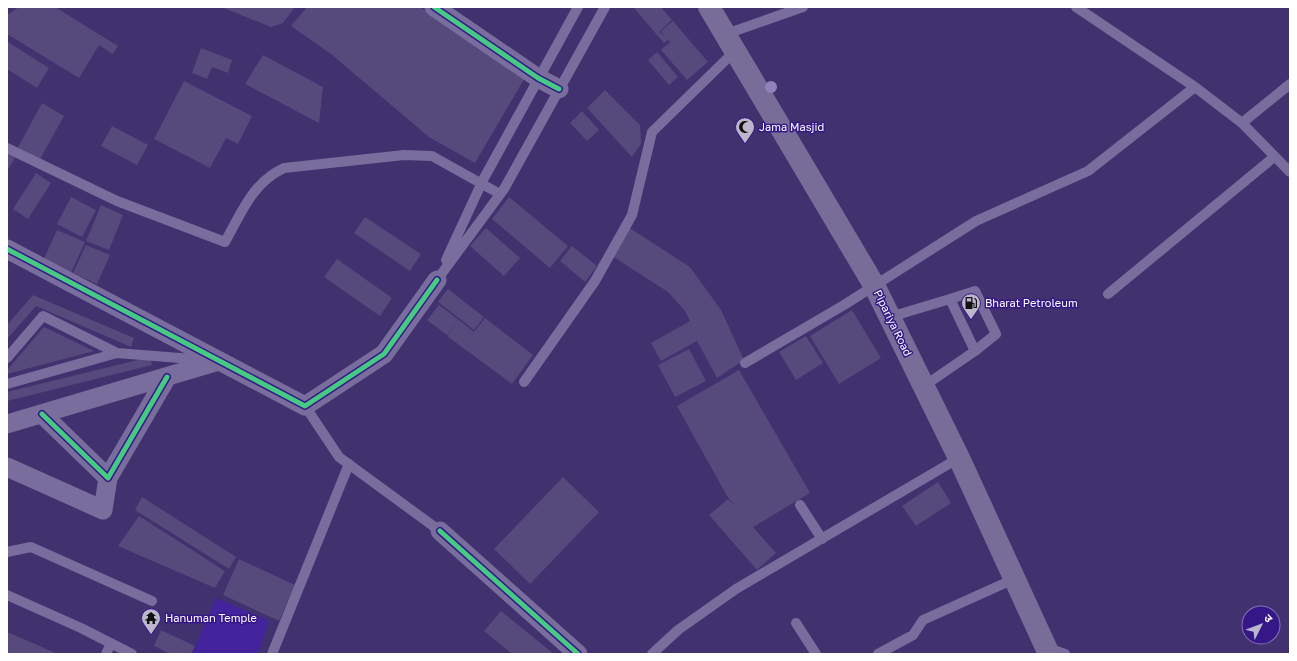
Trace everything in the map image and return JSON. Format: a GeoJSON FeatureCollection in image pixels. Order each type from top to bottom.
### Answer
{"type":"FeatureCollection","features":[{"type":"Feature","properties":{"kind":"main road","name":"Pipariya Road"},"geometry":{"type":"LineString","coordinates":[[709,7],[874,285],[959,458],[1047,653]]}},
{"type":"Feature","properties":{"kind":"street"},"geometry":{"type":"LineString","coordinates":[[434,7],[538,78],[559,89]]}},
{"type":"Feature","properties":{"kind":"street"},"geometry":{"type":"LineString","coordinates":[[7,249],[305,406],[384,354],[437,280]]}},
{"type":"Feature","properties":{"kind":"street"},"geometry":{"type":"LineString","coordinates":[[7,424],[219,361]]}},
{"type":"Feature","properties":{"kind":"street"},"geometry":{"type":"LineString","coordinates":[[7,467],[103,510],[108,478],[167,377]]}},
{"type":"Feature","properties":{"kind":"street"},"geometry":{"type":"LineString","coordinates":[[42,414],[108,478]]}},
{"type":"Feature","properties":{"kind":"street"},"geometry":{"type":"LineString","coordinates":[[440,530],[578,654]]}},
{"type":"Feature","properties":{"kind":"lane"},"geometry":{"type":"LineString","coordinates":[[437,280],[481,183],[578,7]]}},
{"type":"Feature","properties":{"kind":"lane"},"geometry":{"type":"LineString","coordinates":[[437,280],[500,194],[605,7]]}},
{"type":"Feature","properties":{"kind":"lane"},"geometry":{"type":"LineString","coordinates":[[524,382],[595,281],[632,215],[652,132],[731,42],[803,7]]}},
{"type":"Feature","properties":{"kind":"lane"},"geometry":{"type":"LineString","coordinates":[[1076,7],[1195,87],[1242,123],[1290,172]]}},
{"type":"Feature","properties":{"kind":"lane"},"geometry":{"type":"LineString","coordinates":[[1242,123],[1290,84]]}},
{"type":"Feature","properties":{"kind":"lane"},"geometry":{"type":"LineString","coordinates":[[745,363],[844,305],[976,221],[1088,171],[1195,87]]}},
{"type":"Feature","properties":{"kind":"lane"},"geometry":{"type":"LineString","coordinates":[[7,148],[117,201],[225,242],[254,191],[271,174],[284,168],[404,155],[432,156],[500,194]]}},
{"type":"Feature","properties":{"kind":"lane"},"geometry":{"type":"LineString","coordinates":[[1108,294],[1274,157]]}},
{"type":"Feature","properties":{"kind":"lane"},"geometry":{"type":"LineString","coordinates":[[890,317],[975,291],[996,334],[975,351],[924,386]]}},
{"type":"Feature","properties":{"kind":"lane"},"geometry":{"type":"LineString","coordinates":[[950,299],[975,351]]}},
{"type":"Feature","properties":{"kind":"lane"},"geometry":{"type":"LineString","coordinates":[[7,358],[43,316],[117,353]]}},
{"type":"Feature","properties":{"kind":"lane"},"geometry":{"type":"LineString","coordinates":[[7,384],[117,353],[219,361]]}},
{"type":"Feature","properties":{"kind":"lane"},"geometry":{"type":"LineString","coordinates":[[305,406],[339,457],[440,530]]}},
{"type":"Feature","properties":{"kind":"lane"},"geometry":{"type":"LineString","coordinates":[[652,654],[678,630],[736,589],[959,458]]}},
{"type":"Feature","properties":{"kind":"lane"},"geometry":{"type":"LineString","coordinates":[[272,654],[349,464]]}},
{"type":"Feature","properties":{"kind":"lane"},"geometry":{"type":"LineString","coordinates":[[800,505],[822,539]]}},
{"type":"Feature","properties":{"kind":"lane"},"geometry":{"type":"LineString","coordinates":[[7,552],[31,547],[152,601]]}},
{"type":"Feature","properties":{"kind":"lane"},"geometry":{"type":"LineString","coordinates":[[878,654],[913,635],[923,620],[1014,579]]}},
{"type":"Feature","properties":{"kind":"lane"},"geometry":{"type":"LineString","coordinates":[[7,595],[132,654]]}},
{"type":"Feature","properties":{"kind":"lane"},"geometry":{"type":"LineString","coordinates":[[796,623],[816,654]]}},
{"type":"Feature","properties":{"kind":"lane"},"geometry":{"type":"LineString","coordinates":[[106,654],[111,643]]}},
{"type":"Feature","properties":{"kind":"shaded area"},"geometry":{"type":"Polygon","coordinates":[[[216,598],[269,621],[258,654],[192,654],[216,598]]]}},
{"type":"Feature","properties":{"kind":"building"},"geometry":{"type":"Polygon","coordinates":[[[19,7],[55,7],[118,46],[113,54],[99,45],[79,78],[7,34],[7,15],[19,7]]]}},
{"type":"Feature","properties":{"kind":"building"},"geometry":{"type":"Polygon","coordinates":[[[221,7],[295,7],[283,23],[271,27],[221,7]]]}},
{"type":"Feature","properties":{"kind":"building"},"geometry":{"type":"Polygon","coordinates":[[[307,7],[420,7],[526,76],[475,163],[429,137],[331,54],[291,26],[307,7]]]}},
{"type":"Feature","properties":{"kind":"building"},"geometry":{"type":"Polygon","coordinates":[[[633,7],[661,7],[672,20],[658,33],[660,32],[665,37],[661,31],[673,21],[708,62],[687,80],[661,50],[670,42],[668,40],[664,43],[633,7]]]}},
{"type":"Feature","properties":{"kind":"building"},"geometry":{"type":"Polygon","coordinates":[[[8,42],[49,68],[37,88],[7,69],[8,42]]]}},
{"type":"Feature","properties":{"kind":"building"},"geometry":{"type":"Polygon","coordinates":[[[201,48],[232,60],[228,73],[212,67],[207,79],[192,73],[201,48]]]}},
{"type":"Feature","properties":{"kind":"building"},"geometry":{"type":"Polygon","coordinates":[[[657,52],[678,77],[669,85],[648,60],[657,52]]]}},
{"type":"Feature","properties":{"kind":"building"},"geometry":{"type":"Polygon","coordinates":[[[263,55],[323,87],[319,123],[245,84],[263,55]]]}},
{"type":"Feature","properties":{"kind":"building"},"geometry":{"type":"Polygon","coordinates":[[[184,81],[252,116],[238,144],[226,138],[210,168],[154,139],[184,81]]]}},
{"type":"Feature","properties":{"kind":"building"},"geometry":{"type":"Polygon","coordinates":[[[605,90],[640,125],[641,144],[632,157],[587,108],[605,90]]]}},
{"type":"Feature","properties":{"kind":"building"},"geometry":{"type":"Polygon","coordinates":[[[42,103],[64,116],[39,161],[17,149],[42,103]]]}},
{"type":"Feature","properties":{"kind":"building"},"geometry":{"type":"Polygon","coordinates":[[[582,111],[599,130],[587,141],[570,123],[582,111]]]}},
{"type":"Feature","properties":{"kind":"building"},"geometry":{"type":"Polygon","coordinates":[[[112,126],[148,145],[137,165],[101,146],[112,126]]]}},
{"type":"Feature","properties":{"kind":"building"},"geometry":{"type":"Polygon","coordinates":[[[7,153],[15,158],[7,171],[7,153]]]}},
{"type":"Feature","properties":{"kind":"building"},"geometry":{"type":"Polygon","coordinates":[[[36,173],[51,183],[28,219],[13,209],[36,173]]]}},
{"type":"Feature","properties":{"kind":"building"},"geometry":{"type":"Polygon","coordinates":[[[71,197],[96,210],[82,237],[57,224],[71,197]]]}},
{"type":"Feature","properties":{"kind":"building"},"geometry":{"type":"Polygon","coordinates":[[[509,197],[568,246],[550,268],[492,219],[509,197]]]}},
{"type":"Feature","properties":{"kind":"building"},"geometry":{"type":"Polygon","coordinates":[[[101,205],[123,215],[109,250],[86,241],[101,205]]]}},
{"type":"Feature","properties":{"kind":"building"},"geometry":{"type":"Polygon","coordinates":[[[365,217],[421,254],[410,271],[354,233],[365,217]]]}},
{"type":"Feature","properties":{"kind":"building"},"geometry":{"type":"Polygon","coordinates":[[[628,227],[690,267],[721,310],[744,360],[717,378],[697,341],[661,361],[651,343],[690,321],[685,311],[668,292],[612,256],[628,227]]]}},
{"type":"Feature","properties":{"kind":"building"},"geometry":{"type":"Polygon","coordinates":[[[486,228],[520,258],[504,276],[470,246],[486,228]]]}},
{"type":"Feature","properties":{"kind":"building"},"geometry":{"type":"Polygon","coordinates":[[[57,230],[85,242],[70,275],[42,263],[57,230]]]}},
{"type":"Feature","properties":{"kind":"building"},"geometry":{"type":"Polygon","coordinates":[[[86,245],[110,255],[97,284],[73,273],[86,245]]]}},
{"type":"Feature","properties":{"kind":"building"},"geometry":{"type":"Polygon","coordinates":[[[572,246],[597,266],[585,282],[560,261],[572,246]]]}},
{"type":"Feature","properties":{"kind":"building"},"geometry":{"type":"Polygon","coordinates":[[[337,259],[392,298],[380,316],[324,277],[337,259]]]}},
{"type":"Feature","properties":{"kind":"building"},"geometry":{"type":"Polygon","coordinates":[[[448,289],[484,317],[474,330],[438,302],[448,289]]]}},
{"type":"Feature","properties":{"kind":"building"},"geometry":{"type":"Polygon","coordinates":[[[33,295],[134,338],[131,347],[36,306],[7,339],[7,325],[33,295]]]}},
{"type":"Feature","properties":{"kind":"building"},"geometry":{"type":"Polygon","coordinates":[[[439,305],[459,320],[447,335],[427,320],[439,305]]]}},
{"type":"Feature","properties":{"kind":"building"},"geometry":{"type":"Polygon","coordinates":[[[852,310],[881,358],[839,384],[810,336],[852,310]]]}},
{"type":"Feature","properties":{"kind":"building"},"geometry":{"type":"Polygon","coordinates":[[[485,318],[533,355],[512,384],[447,336],[459,320],[474,332],[485,318]]]}},
{"type":"Feature","properties":{"kind":"building"},"geometry":{"type":"Polygon","coordinates":[[[44,327],[94,351],[7,374],[7,370],[44,327]]]}},
{"type":"Feature","properties":{"kind":"building"},"geometry":{"type":"Polygon","coordinates":[[[806,336],[823,363],[796,380],[779,352],[806,336]]]}},
{"type":"Feature","properties":{"kind":"building"},"geometry":{"type":"Polygon","coordinates":[[[689,349],[706,381],[675,397],[658,365],[689,349]]]}},
{"type":"Feature","properties":{"kind":"building"},"geometry":{"type":"Polygon","coordinates":[[[150,357],[152,365],[7,401],[7,392],[150,357]]]}},
{"type":"Feature","properties":{"kind":"building"},"geometry":{"type":"Polygon","coordinates":[[[739,370],[810,493],[753,527],[776,553],[757,570],[709,515],[728,499],[736,507],[727,496],[677,406],[739,370]]]}},
{"type":"Feature","properties":{"kind":"building"},"geometry":{"type":"Polygon","coordinates":[[[563,477],[599,512],[530,584],[494,549],[563,477]]]}},
{"type":"Feature","properties":{"kind":"building"},"geometry":{"type":"Polygon","coordinates":[[[938,482],[951,503],[916,526],[902,506],[938,482]]]}},
{"type":"Feature","properties":{"kind":"building"},"geometry":{"type":"Polygon","coordinates":[[[142,497],[236,557],[229,569],[135,510],[142,497]]]}},
{"type":"Feature","properties":{"kind":"building"},"geometry":{"type":"Polygon","coordinates":[[[139,516],[225,571],[215,588],[118,546],[139,516]]]}},
{"type":"Feature","properties":{"kind":"building"},"geometry":{"type":"Polygon","coordinates":[[[239,559],[295,585],[279,621],[223,595],[239,559]]]}},
{"type":"Feature","properties":{"kind":"building"},"geometry":{"type":"Polygon","coordinates":[[[501,611],[554,654],[512,654],[484,631],[501,611]]]}},
{"type":"Feature","properties":{"kind":"building"},"geometry":{"type":"Polygon","coordinates":[[[161,630],[195,646],[191,654],[170,654],[154,646],[161,630]]]}},
{"type":"Feature","properties":{"kind":"building"},"geometry":{"type":"Polygon","coordinates":[[[7,632],[58,654],[7,654],[7,632]]]}},
{"type":"Feature","properties":{"kind":"cycle path"},"geometry":{"type":"LineString","coordinates":[[434,7],[538,78],[559,89]]}},
{"type":"Feature","properties":{"kind":"cycle path"},"geometry":{"type":"LineString","coordinates":[[7,249],[305,406],[384,354],[437,280]]}},
{"type":"Feature","properties":{"kind":"cycle path"},"geometry":{"type":"LineString","coordinates":[[42,414],[108,478],[167,377]]}},
{"type":"Feature","properties":{"kind":"cycle path"},"geometry":{"type":"LineString","coordinates":[[440,531],[578,654]]}},
{"type":"Feature","properties":{"kind":"place","name":"Jama Masjid"},"geometry":{"type":"Point","coordinates":[745,144]}},
{"type":"Feature","properties":{"kind":"place","name":"Bharat Petroleum"},"geometry":{"type":"Point","coordinates":[971,320]}},
{"type":"Feature","properties":{"kind":"place","name":"Hanuman Temple"},"geometry":{"type":"Point","coordinates":[151,635]}}]}
